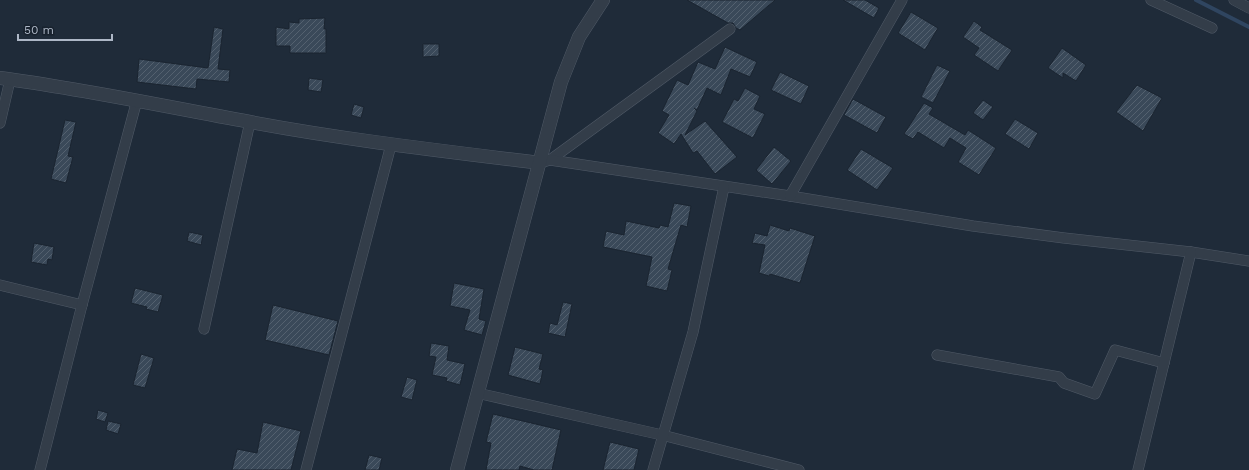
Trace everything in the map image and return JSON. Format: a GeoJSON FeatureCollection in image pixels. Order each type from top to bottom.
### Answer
{"type":"FeatureCollection","features":[{"type":"Feature","properties":{"kind":"street"},"geometry":{"type":"LineString","coordinates":[[457,470],[477,393],[545,161],[561,82],[579,37],[603,0]]}},
{"type":"Feature","properties":{"kind":"street"},"geometry":{"type":"LineString","coordinates":[[790,196],[902,0]]}},
{"type":"Feature","properties":{"kind":"street"},"geometry":{"type":"LineString","coordinates":[[1151,0],[1212,28]]}},
{"type":"Feature","properties":{"kind":"street"},"geometry":{"type":"LineString","coordinates":[[1234,0],[1249,8]]}},
{"type":"Feature","properties":{"kind":"street"},"geometry":{"type":"LineString","coordinates":[[545,161],[730,28]]}},
{"type":"Feature","properties":{"kind":"street"},"geometry":{"type":"LineString","coordinates":[[0,123],[5,79],[137,100],[250,122],[391,145],[545,161],[790,196],[973,226],[1191,252],[1249,261]]}},
{"type":"Feature","properties":{"kind":"street"},"geometry":{"type":"LineString","coordinates":[[40,470],[82,305],[137,100]]}},
{"type":"Feature","properties":{"kind":"street"},"geometry":{"type":"LineString","coordinates":[[204,329],[250,122]]}},
{"type":"Feature","properties":{"kind":"street"},"geometry":{"type":"LineString","coordinates":[[306,470],[391,145]]}},
{"type":"Feature","properties":{"kind":"street"},"geometry":{"type":"LineString","coordinates":[[653,470],[692,332],[724,187]]}},
{"type":"Feature","properties":{"kind":"street"},"geometry":{"type":"LineString","coordinates":[[1138,470],[1191,252]]}},
{"type":"Feature","properties":{"kind":"street"},"geometry":{"type":"LineString","coordinates":[[0,285],[82,305]]}},
{"type":"Feature","properties":{"kind":"street"},"geometry":{"type":"LineString","coordinates":[[937,355],[1059,377],[1064,383],[1095,394],[1115,350],[1164,363]]}},
{"type":"Feature","properties":{"kind":"street"},"geometry":{"type":"LineString","coordinates":[[477,393],[662,435],[797,470]]}},
{"type":"Feature","properties":{"kind":"building"},"geometry":{"type":"Polygon","coordinates":[[[687,0],[775,0],[740,30],[736,28],[733,23],[728,23],[687,0]]]}},
{"type":"Feature","properties":{"kind":"building"},"geometry":{"type":"Polygon","coordinates":[[[843,0],[865,0],[879,8],[874,18],[843,0]]]}},
{"type":"Feature","properties":{"kind":"building"},"geometry":{"type":"Polygon","coordinates":[[[911,12],[938,28],[925,50],[898,33],[911,12]]]}},
{"type":"Feature","properties":{"kind":"building"},"geometry":{"type":"Polygon","coordinates":[[[325,18],[324,29],[326,29],[326,53],[290,53],[290,46],[276,46],[276,27],[289,29],[289,22],[299,23],[299,19],[325,18]]]}},
{"type":"Feature","properties":{"kind":"building"},"geometry":{"type":"Polygon","coordinates":[[[974,21],[982,27],[980,30],[1012,50],[998,71],[974,55],[979,48],[963,37],[974,21]]]}},
{"type":"Feature","properties":{"kind":"building"},"geometry":{"type":"Polygon","coordinates":[[[214,27],[223,29],[218,69],[230,70],[229,82],[197,79],[196,89],[137,82],[139,59],[208,68],[214,27]]]}},
{"type":"Feature","properties":{"kind":"building"},"geometry":{"type":"Polygon","coordinates":[[[423,44],[439,44],[439,56],[423,57],[423,44]]]}},
{"type":"Feature","properties":{"kind":"building"},"geometry":{"type":"Polygon","coordinates":[[[725,47],[757,62],[750,77],[731,69],[721,95],[707,88],[697,110],[694,108],[697,111],[685,135],[705,121],[737,157],[715,174],[697,151],[693,153],[681,134],[674,144],[658,133],[669,115],[662,111],[677,80],[688,85],[698,62],[715,69],[725,47]]]}},
{"type":"Feature","properties":{"kind":"building"},"geometry":{"type":"Polygon","coordinates":[[[1062,48],[1086,65],[1076,81],[1063,73],[1063,78],[1048,68],[1062,48]]]}},
{"type":"Feature","properties":{"kind":"building"},"geometry":{"type":"Polygon","coordinates":[[[937,65],[950,71],[933,103],[921,97],[937,65]]]}},
{"type":"Feature","properties":{"kind":"building"},"geometry":{"type":"Polygon","coordinates":[[[780,72],[809,86],[801,104],[771,90],[780,72]]]}},
{"type":"Feature","properties":{"kind":"building"},"geometry":{"type":"Polygon","coordinates":[[[309,78],[323,80],[321,92],[308,90],[309,78]]]}},
{"type":"Feature","properties":{"kind":"building"},"geometry":{"type":"Polygon","coordinates":[[[1137,85],[1162,98],[1143,131],[1116,112],[1137,85]]]}},
{"type":"Feature","properties":{"kind":"building"},"geometry":{"type":"Polygon","coordinates":[[[745,88],[760,96],[754,109],[765,114],[753,138],[722,122],[734,99],[738,101],[745,88]]]}},
{"type":"Feature","properties":{"kind":"building"},"geometry":{"type":"Polygon","coordinates":[[[853,99],[886,117],[877,133],[844,115],[853,99]]]}},
{"type":"Feature","properties":{"kind":"building"},"geometry":{"type":"Polygon","coordinates":[[[983,100],[993,107],[983,120],[973,113],[983,100]]]}},
{"type":"Feature","properties":{"kind":"building"},"geometry":{"type":"Polygon","coordinates":[[[924,103],[933,108],[929,114],[965,135],[968,130],[996,148],[979,175],[958,162],[966,148],[950,138],[944,148],[918,132],[913,139],[904,134],[924,103]]]}},
{"type":"Feature","properties":{"kind":"building"},"geometry":{"type":"Polygon","coordinates":[[[354,104],[364,107],[361,118],[351,115],[354,104]]]}},
{"type":"Feature","properties":{"kind":"building"},"geometry":{"type":"Polygon","coordinates":[[[1015,119],[1038,133],[1029,149],[1005,134],[1015,119]]]}},
{"type":"Feature","properties":{"kind":"building"},"geometry":{"type":"Polygon","coordinates":[[[65,120],[76,122],[68,156],[73,157],[66,183],[51,179],[65,120]]]}},
{"type":"Feature","properties":{"kind":"building"},"geometry":{"type":"Polygon","coordinates":[[[774,147],[791,161],[772,184],[756,170],[774,147]]]}},
{"type":"Feature","properties":{"kind":"building"},"geometry":{"type":"Polygon","coordinates":[[[861,149],[893,168],[877,190],[847,170],[861,149]]]}},
{"type":"Feature","properties":{"kind":"building"},"geometry":{"type":"Polygon","coordinates":[[[674,203],[691,206],[687,227],[681,225],[668,269],[672,270],[667,291],[646,286],[652,257],[603,247],[606,231],[624,235],[626,221],[659,228],[660,225],[668,227],[674,203]]]}},
{"type":"Feature","properties":{"kind":"building"},"geometry":{"type":"Polygon","coordinates":[[[770,225],[789,231],[790,228],[815,236],[800,283],[770,274],[769,276],[759,273],[765,245],[752,243],[755,233],[767,236],[770,225]]]}},
{"type":"Feature","properties":{"kind":"building"},"geometry":{"type":"Polygon","coordinates":[[[189,232],[203,235],[201,245],[187,241],[189,232]]]}},
{"type":"Feature","properties":{"kind":"building"},"geometry":{"type":"Polygon","coordinates":[[[34,243],[54,247],[52,260],[48,259],[47,265],[31,262],[34,243]]]}},
{"type":"Feature","properties":{"kind":"building"},"geometry":{"type":"Polygon","coordinates":[[[454,283],[484,289],[479,319],[486,321],[482,335],[464,330],[470,310],[450,306],[454,283]]]}},
{"type":"Feature","properties":{"kind":"building"},"geometry":{"type":"Polygon","coordinates":[[[135,288],[163,295],[158,312],[146,309],[147,307],[131,303],[135,288]]]}},
{"type":"Feature","properties":{"kind":"building"},"geometry":{"type":"Polygon","coordinates":[[[563,302],[572,304],[565,337],[548,333],[550,323],[557,325],[563,302]]]}},
{"type":"Feature","properties":{"kind":"building"},"geometry":{"type":"Polygon","coordinates":[[[273,305],[338,321],[329,355],[265,340],[273,305]]]}},
{"type":"Feature","properties":{"kind":"building"},"geometry":{"type":"Polygon","coordinates":[[[431,343],[449,346],[447,360],[465,364],[460,385],[446,381],[447,378],[432,375],[436,357],[429,356],[431,343]]]}},
{"type":"Feature","properties":{"kind":"building"},"geometry":{"type":"Polygon","coordinates":[[[515,347],[543,354],[539,369],[543,370],[540,384],[508,375],[515,347]]]}},
{"type":"Feature","properties":{"kind":"building"},"geometry":{"type":"Polygon","coordinates":[[[141,354],[154,358],[145,388],[133,385],[141,354]]]}},
{"type":"Feature","properties":{"kind":"building"},"geometry":{"type":"Polygon","coordinates":[[[407,377],[417,380],[412,400],[401,397],[407,377]]]}},
{"type":"Feature","properties":{"kind":"building"},"geometry":{"type":"Polygon","coordinates":[[[98,410],[108,413],[105,422],[96,419],[98,410]]]}},
{"type":"Feature","properties":{"kind":"building"},"geometry":{"type":"Polygon","coordinates":[[[493,414],[561,430],[552,470],[534,470],[520,466],[519,470],[486,470],[491,443],[486,442],[493,414]]]}},
{"type":"Feature","properties":{"kind":"building"},"geometry":{"type":"Polygon","coordinates":[[[108,421],[121,424],[118,434],[106,430],[108,421]]]}},
{"type":"Feature","properties":{"kind":"building"},"geometry":{"type":"Polygon","coordinates":[[[263,422],[301,431],[291,470],[232,470],[237,449],[257,453],[263,422]]]}},
{"type":"Feature","properties":{"kind":"building"},"geometry":{"type":"Polygon","coordinates":[[[610,442],[639,449],[634,470],[603,470],[610,442]]]}},
{"type":"Feature","properties":{"kind":"building"},"geometry":{"type":"Polygon","coordinates":[[[369,455],[382,458],[379,470],[365,470],[369,455]]]}},
{"type":"Feature","properties":{"kind":"waterway"},"geometry":{"type":"LineString","coordinates":[[1196,0],[1249,27]]}}]}
